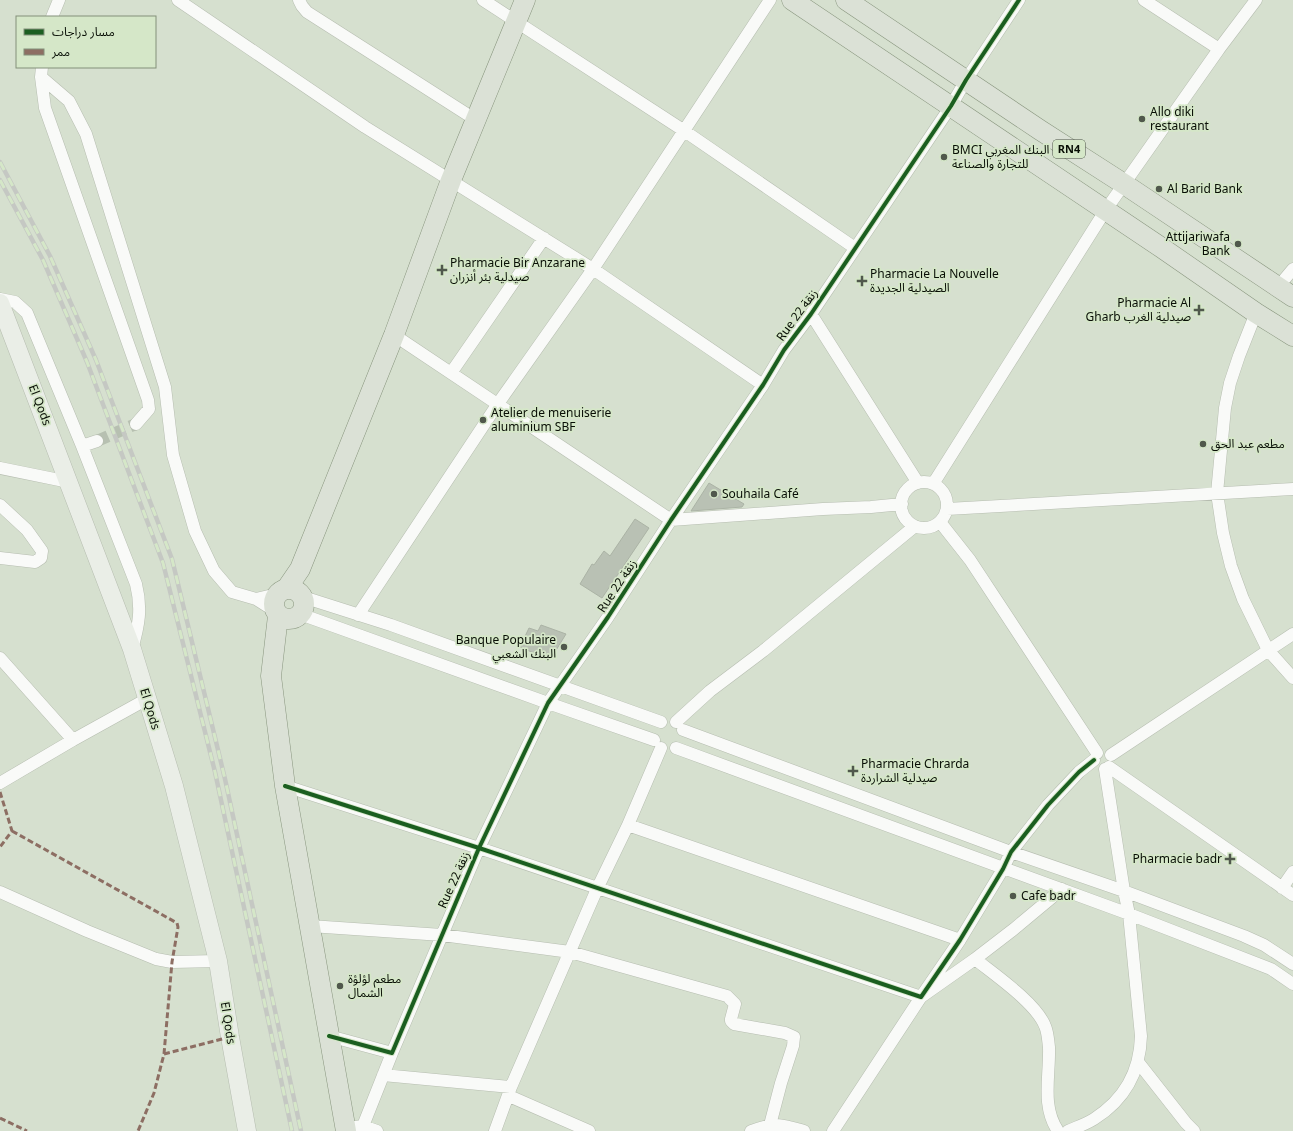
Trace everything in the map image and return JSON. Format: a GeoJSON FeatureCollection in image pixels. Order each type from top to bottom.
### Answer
{"type":"FeatureCollection","features":[{"type":"Feature","properties":{"kind":"main road"},"geometry":{"type":"LineString","coordinates":[[351,1129],[329,1036],[285,786],[271,676],[275,647],[300,569],[394,336],[451,180],[524,0]]}},
{"type":"Feature","properties":{"kind":"main road","name":"RN4"},"geometry":{"type":"LineString","coordinates":[[792,0],[1162,248],[1256,313],[1293,336]]}},
{"type":"Feature","properties":{"kind":"main road","name":"RN4"},"geometry":{"type":"LineString","coordinates":[[846,0],[1285,292]]}},
{"type":"Feature","properties":{"kind":"street"},"geometry":{"type":"LineString","coordinates":[[52,16],[59,0]]}},
{"type":"Feature","properties":{"kind":"street"},"geometry":{"type":"LineString","coordinates":[[178,0],[365,127],[593,268],[763,384]]}},
{"type":"Feature","properties":{"kind":"street"},"geometry":{"type":"LineString","coordinates":[[299,0],[307,12],[476,120]]}},
{"type":"Feature","properties":{"kind":"street"},"geometry":{"type":"LineString","coordinates":[[483,0],[683,130],[855,248]]}},
{"type":"Feature","properties":{"kind":"street"},"geometry":{"type":"LineString","coordinates":[[358,615],[497,405],[593,268],[770,0]]}},
{"type":"Feature","properties":{"kind":"street","name":"Rue 22 زنقة"},"geometry":{"type":"LineString","coordinates":[[351,1129],[383,1075],[479,848],[548,703],[636,575],[784,350],[811,314],[951,106],[966,80],[1019,0]]}},
{"type":"Feature","properties":{"kind":"street"},"geometry":{"type":"LineString","coordinates":[[1144,0],[1219,49]]}},
{"type":"Feature","properties":{"kind":"street"},"geometry":{"type":"LineString","coordinates":[[933,484],[1105,211],[1219,49],[1256,0]]}},
{"type":"Feature","properties":{"kind":"street"},"geometry":{"type":"LineString","coordinates":[[42,72],[45,108],[148,400],[149,409],[136,424]]}},
{"type":"Feature","properties":{"kind":"street"},"geometry":{"type":"LineString","coordinates":[[42,72],[69,102],[86,134],[166,387],[173,454],[195,531],[214,571],[232,592],[256,599],[358,615],[392,625],[661,722]]}},
{"type":"Feature","properties":{"kind":"street"},"geometry":{"type":"LineString","coordinates":[[451,373],[544,238]]}},
{"type":"Feature","properties":{"kind":"street"},"geometry":{"type":"LineString","coordinates":[[1285,292],[1293,269]]}},
{"type":"Feature","properties":{"kind":"street"},"geometry":{"type":"LineString","coordinates":[[0,299],[15,302],[27,313],[82,446],[138,592],[140,612],[138,628],[132,649]]}},
{"type":"Feature","properties":{"kind":"street","name":"El Qods"},"geometry":{"type":"LineString","coordinates":[[0,303],[132,649],[174,786],[218,961],[247,1131]]}},
{"type":"Feature","properties":{"kind":"street"},"geometry":{"type":"LineString","coordinates":[[1256,313],[1230,383],[1225,408],[1217,493],[1223,533],[1231,566],[1243,599],[1268,650],[1293,678]]}},
{"type":"Feature","properties":{"kind":"street"},"geometry":{"type":"LineString","coordinates":[[811,314],[918,483]]}},
{"type":"Feature","properties":{"kind":"street"},"geometry":{"type":"LineString","coordinates":[[394,336],[671,520],[902,504]]}},
{"type":"Feature","properties":{"kind":"street"},"geometry":{"type":"LineString","coordinates":[[82,446],[97,441]]}},
{"type":"Feature","properties":{"kind":"street"},"geometry":{"type":"LineString","coordinates":[[0,468],[69,482]]}},
{"type":"Feature","properties":{"kind":"street"},"geometry":{"type":"LineString","coordinates":[[925,482],[933,484],[940,488],[947,501],[947,509],[944,516],[940,522],[928,527],[915,526],[905,517],[902,511],[903,497],[906,491],[918,483],[925,482]]}},
{"type":"Feature","properties":{"kind":"street"},"geometry":{"type":"LineString","coordinates":[[947,509],[1293,489]]}},
{"type":"Feature","properties":{"kind":"street"},"geometry":{"type":"LineString","coordinates":[[0,505],[27,530],[40,546],[42,554],[41,558],[35,562],[0,558]]}},
{"type":"Feature","properties":{"kind":"street"},"geometry":{"type":"LineString","coordinates":[[940,522],[970,560],[1095,756],[1095,764],[1098,767],[1109,764],[1268,650],[1293,634]]}},
{"type":"Feature","properties":{"kind":"street"},"geometry":{"type":"LineString","coordinates":[[679,726],[710,691],[763,651],[915,526]]}},
{"type":"Feature","properties":{"kind":"street"},"geometry":{"type":"LineString","coordinates":[[289,604],[671,750],[676,748],[682,741],[679,726]]}},
{"type":"Feature","properties":{"kind":"street"},"geometry":{"type":"LineString","coordinates":[[0,658],[73,740]]}},
{"type":"Feature","properties":{"kind":"street"},"geometry":{"type":"LineString","coordinates":[[0,783],[147,699]]}},
{"type":"Feature","properties":{"kind":"street"},"geometry":{"type":"LineString","coordinates":[[495,1131],[510,1091],[570,952],[628,825],[657,744],[654,730],[661,722],[666,720],[1011,852],[1124,891],[1244,936],[1264,945],[1293,964]]}},
{"type":"Feature","properties":{"kind":"street"},"geometry":{"type":"LineString","coordinates":[[676,748],[1129,914],[1271,969],[1293,984]]}},
{"type":"Feature","properties":{"kind":"street"},"geometry":{"type":"LineString","coordinates":[[834,1131],[960,940],[1003,869],[1011,852],[1048,804],[1095,756],[1105,750],[1109,764],[1124,891],[1129,914],[1142,1036],[1141,1053],[1125,1090],[1111,1107],[1093,1120],[1068,1131]]}},
{"type":"Feature","properties":{"kind":"street"},"geometry":{"type":"LineString","coordinates":[[1109,764],[1293,895]]}},
{"type":"Feature","properties":{"kind":"street"},"geometry":{"type":"LineString","coordinates":[[285,786],[479,848],[921,997]]}},
{"type":"Feature","properties":{"kind":"street"},"geometry":{"type":"LineString","coordinates":[[628,825],[960,940]]}},
{"type":"Feature","properties":{"kind":"street"},"geometry":{"type":"LineString","coordinates":[[1282,888],[1293,872]]}},
{"type":"Feature","properties":{"kind":"street"},"geometry":{"type":"LineString","coordinates":[[921,997],[975,959],[1062,889]]}},
{"type":"Feature","properties":{"kind":"street"},"geometry":{"type":"LineString","coordinates":[[0,892],[87,931],[156,959],[172,962],[218,961]]}},
{"type":"Feature","properties":{"kind":"street"},"geometry":{"type":"LineString","coordinates":[[310,926],[442,935],[570,952],[727,996],[735,1004],[731,1019],[734,1024],[793,1035],[795,1040],[770,1124]]}},
{"type":"Feature","properties":{"kind":"street"},"geometry":{"type":"LineString","coordinates":[[975,959],[1018,993],[1040,1016],[1046,1026],[1050,1064],[1047,1102],[1049,1114],[1058,1131]]}},
{"type":"Feature","properties":{"kind":"street"},"geometry":{"type":"LineString","coordinates":[[329,1036],[392,1053]]}},
{"type":"Feature","properties":{"kind":"street"},"geometry":{"type":"LineString","coordinates":[[1138,1062],[1194,1131]]}},
{"type":"Feature","properties":{"kind":"street"},"geometry":{"type":"LineString","coordinates":[[383,1075],[510,1091],[589,1131]]}},
{"type":"Feature","properties":{"kind":"street"},"geometry":{"type":"LineString","coordinates":[[751,1131],[770,1124],[783,1125],[804,1131]]}},
{"type":"Feature","properties":{"kind":"street"},"geometry":{"type":"LineString","coordinates":[[351,1129],[377,1131]]}},
{"type":"Feature","properties":{"kind":"building","name":"Souhaila Café"},"geometry":{"type":"Polygon","coordinates":[[[709,483],[744,504],[742,507],[691,511],[709,483]]]}},
{"type":"Feature","properties":{"kind":"building"},"geometry":{"type":"Polygon","coordinates":[[[635,519],[649,528],[602,598],[580,584],[592,564],[594,565],[604,551],[610,556],[635,519]]]}},
{"type":"Feature","properties":{"kind":"building"},"geometry":{"type":"Polygon","coordinates":[[[541,625],[566,634],[550,660],[520,647],[529,628],[538,631],[541,625]]]}},
{"type":"Feature","properties":{"kind":"tunnel"},"geometry":{"type":"LineString","coordinates":[[97,441],[136,424]]}},
{"type":"Feature","properties":{"kind":"railway"},"geometry":{"type":"LineString","coordinates":[[0,162],[50,256],[96,360],[172,559],[225,779],[301,1131]]}},
{"type":"Feature","properties":{"kind":"railway"},"geometry":{"type":"LineString","coordinates":[[0,180],[43,260],[87,362],[163,563],[215,772],[292,1131]]}},
{"type":"Feature","properties":{"kind":"marked path"},"geometry":{"type":"LineString","coordinates":[[0,792],[12,831],[0,847]]}},
{"type":"Feature","properties":{"kind":"marked path"},"geometry":{"type":"LineString","coordinates":[[12,831],[177,923],[178,927],[172,962],[164,1054],[154,1093],[138,1131]]}},
{"type":"Feature","properties":{"kind":"marked path"},"geometry":{"type":"LineString","coordinates":[[164,1054],[230,1037]]}},
{"type":"Feature","properties":{"kind":"marked path"},"geometry":{"type":"LineString","coordinates":[[0,1118],[27,1131]]}},
{"type":"Feature","properties":{"kind":"cycle path"},"geometry":{"type":"LineString","coordinates":[[329,1036],[392,1053],[479,848],[548,703],[608,617],[671,520],[763,385],[784,350],[811,314],[951,106],[966,80],[1019,0]]}},
{"type":"Feature","properties":{"kind":"cycle path"},"geometry":{"type":"LineString","coordinates":[[285,786],[479,848],[921,997],[960,940],[1003,869],[1011,852],[1048,805],[1079,772],[1094,760]]}},
{"type":"Feature","properties":{"kind":"place","name":"Allo diki restaurant"},"geometry":{"type":"Point","coordinates":[1142,119]}},
{"type":"Feature","properties":{"kind":"place","name":"BMCI البنك المغربي للتجارة والصناعة"},"geometry":{"type":"Point","coordinates":[944,157]}},
{"type":"Feature","properties":{"kind":"place","name":"Al Barid Bank"},"geometry":{"type":"Point","coordinates":[1159,189]}},
{"type":"Feature","properties":{"kind":"place","name":"Attijariwafa Bank"},"geometry":{"type":"Point","coordinates":[1238,244]}},
{"type":"Feature","properties":{"kind":"place","name":"Pharmacie Bir Anzarane صيدلية بئر أنزران"},"geometry":{"type":"Point","coordinates":[442,270]}},
{"type":"Feature","properties":{"kind":"place","name":"Pharmacie La Nouvelle الصيدلية الجديدة"},"geometry":{"type":"Point","coordinates":[862,281]}},
{"type":"Feature","properties":{"kind":"place","name":"Pharmacie Al Gharb صيدلية الغرب"},"geometry":{"type":"Point","coordinates":[1199,310]}},
{"type":"Feature","properties":{"kind":"place","name":"Atelier de menuiserie aluminium SBF"},"geometry":{"type":"Point","coordinates":[483,420]}},
{"type":"Feature","properties":{"kind":"place","name":"مطعم عبد الحق"},"geometry":{"type":"Point","coordinates":[1203,444]}},
{"type":"Feature","properties":{"kind":"place","name":"Souhaila Café"},"geometry":{"type":"Point","coordinates":[714,494]}},
{"type":"Feature","properties":{"kind":"place","name":"Banque Populaire البنك الشعبي"},"geometry":{"type":"Point","coordinates":[564,647]}},
{"type":"Feature","properties":{"kind":"place","name":"Pharmacie Chrarda صيدلية الشراردة"},"geometry":{"type":"Point","coordinates":[853,771]}},
{"type":"Feature","properties":{"kind":"place","name":"Pharmacie badr"},"geometry":{"type":"Point","coordinates":[1230,859]}},
{"type":"Feature","properties":{"kind":"place","name":"Cafe badr"},"geometry":{"type":"Point","coordinates":[1013,896]}},
{"type":"Feature","properties":{"kind":"place","name":"مطعم لؤلؤة الشمال"},"geometry":{"type":"Point","coordinates":[340,986]}}]}
